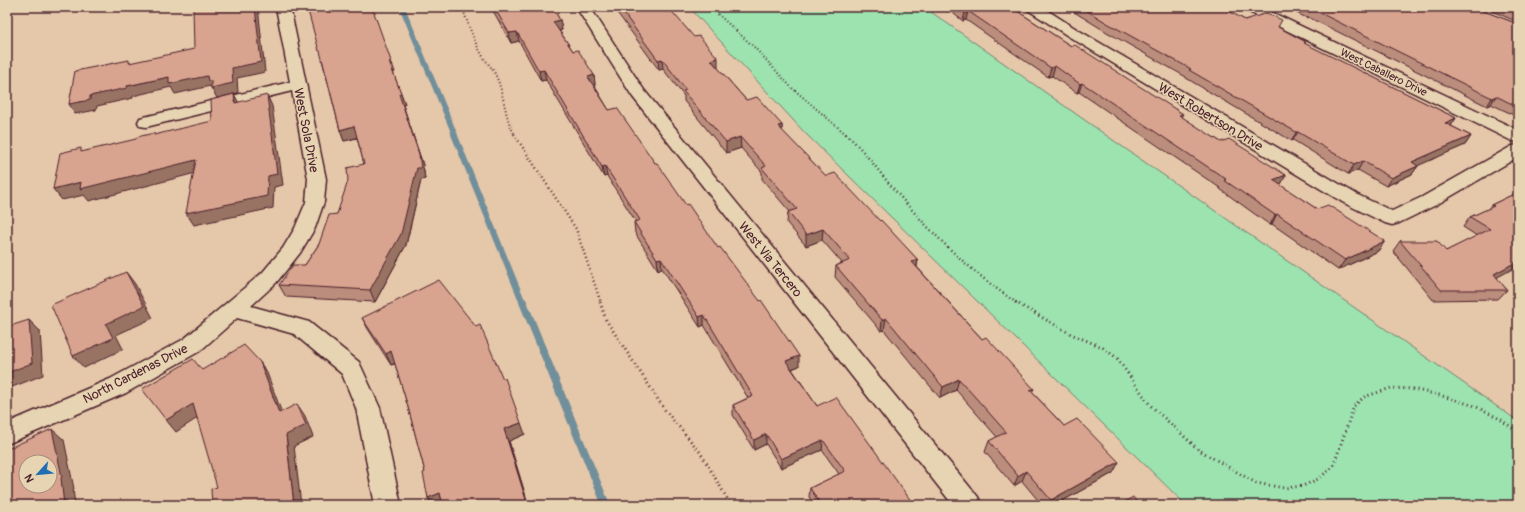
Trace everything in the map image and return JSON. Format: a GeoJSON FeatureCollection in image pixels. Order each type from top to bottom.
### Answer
{"type":"FeatureCollection","features":[{"type":"Feature","properties":{"kind":"street","name":"West Sola Drive"},"geometry":{"type":"LineString","coordinates":[[234,309],[269,278],[290,253],[305,228],[315,202],[317,178],[283,7]]}},
{"type":"Feature","properties":{"kind":"street","name":"West Via Tercero"},"geometry":{"type":"LineString","coordinates":[[583,7],[638,93],[969,505]]}},
{"type":"Feature","properties":{"kind":"street","name":"West Robertson Drive"},"geometry":{"type":"LineString","coordinates":[[1033,7],[1073,33],[1344,195],[1392,219],[1429,201],[1518,150]]}},
{"type":"Feature","properties":{"kind":"street","name":"West Caballero Drive"},"geometry":{"type":"LineString","coordinates":[[1250,7],[1518,137]]}},
{"type":"Feature","properties":{"kind":"street"},"geometry":{"type":"LineString","coordinates":[[146,122],[298,86]]}},
{"type":"Feature","properties":{"kind":"street"},"geometry":{"type":"LineString","coordinates":[[234,309],[301,328],[351,368],[368,408],[388,505]]}},
{"type":"Feature","properties":{"kind":"street","name":"North Cardenas Drive"},"geometry":{"type":"LineString","coordinates":[[7,434],[118,386],[192,344],[234,309]]}},
{"type":"Feature","properties":{"kind":"path"},"geometry":{"type":"LineString","coordinates":[[462,7],[472,35],[481,54],[496,75],[504,96],[509,126],[576,228],[606,320],[665,410],[700,452],[731,505]]}},
{"type":"Feature","properties":{"kind":"path"},"geometry":{"type":"LineString","coordinates":[[710,7],[754,48],[791,87],[853,140],[912,210],[974,272],[1024,308],[1071,334],[1102,347],[1117,358],[1150,405],[1199,450],[1222,465],[1256,482],[1284,488],[1303,486],[1318,479],[1333,467],[1354,406],[1364,397],[1391,388],[1439,395],[1474,406],[1500,419],[1518,432]]}},
{"type":"Feature","properties":{"kind":"green space"},"geometry":{"type":"Polygon","coordinates":[[[689,7],[924,7],[1518,421],[1518,505],[1186,505],[805,133],[689,7]]]}},
{"type":"Feature","properties":{"kind":"building"},"geometry":{"type":"Polygon","coordinates":[[[193,7],[255,7],[261,62],[232,68],[233,83],[211,88],[211,81],[208,81],[207,76],[169,84],[169,77],[127,86],[127,88],[90,96],[90,100],[69,104],[75,71],[129,60],[129,63],[194,49],[193,7]]]}},
{"type":"Feature","properties":{"kind":"building"},"geometry":{"type":"Polygon","coordinates":[[[307,7],[372,7],[391,61],[389,62],[401,93],[399,94],[419,154],[421,168],[417,168],[401,234],[370,290],[279,285],[293,265],[305,265],[319,244],[329,215],[337,214],[348,181],[347,168],[364,164],[354,126],[340,130],[307,7]]]}},
{"type":"Feature","properties":{"kind":"building"},"geometry":{"type":"Polygon","coordinates":[[[494,7],[552,7],[560,20],[553,22],[573,51],[578,50],[594,75],[588,77],[609,110],[617,108],[686,205],[688,204],[718,248],[720,247],[760,301],[761,300],[799,356],[786,361],[817,406],[836,397],[914,505],[821,505],[810,488],[845,471],[823,440],[781,459],[766,434],[754,440],[733,405],[753,396],[704,315],[699,317],[661,258],[657,259],[634,222],[640,220],[605,166],[602,167],[544,70],[539,71],[517,32],[509,33],[494,7]]]}},
{"type":"Feature","properties":{"kind":"building"},"geometry":{"type":"Polygon","coordinates":[[[619,7],[668,7],[694,37],[699,36],[718,58],[711,60],[746,100],[757,97],[782,125],[778,126],[826,176],[835,173],[880,221],[881,220],[918,260],[912,262],[982,339],[986,337],[1034,389],[1030,390],[1064,426],[1077,419],[1119,462],[1051,500],[1026,471],[1018,476],[989,441],[1006,432],[959,379],[943,387],[886,318],[882,320],[836,266],[850,260],[823,229],[806,235],[788,212],[797,209],[762,168],[766,166],[740,137],[726,142],[683,91],[686,90],[662,59],[658,60],[619,7]]]}},
{"type":"Feature","properties":{"kind":"building"},"geometry":{"type":"Polygon","coordinates":[[[958,7],[1011,7],[1071,46],[1075,45],[1183,114],[1179,115],[1221,142],[1229,139],[1286,175],[1273,180],[1317,209],[1328,205],[1385,241],[1345,260],[1277,214],[1275,215],[1224,180],[1226,179],[1082,83],[1080,84],[1055,66],[1051,68],[968,11],[965,12],[958,7]]]}},
{"type":"Feature","properties":{"kind":"building"},"geometry":{"type":"Polygon","coordinates":[[[1081,7],[1221,7],[1245,20],[1267,13],[1282,20],[1278,27],[1306,42],[1304,43],[1456,118],[1445,123],[1471,136],[1412,162],[1418,166],[1391,178],[1363,161],[1354,165],[1189,70],[1191,69],[1081,7]]]}},
{"type":"Feature","properties":{"kind":"building"},"geometry":{"type":"Polygon","coordinates":[[[1302,7],[1473,7],[1518,24],[1518,107],[1496,96],[1492,98],[1312,9],[1311,11],[1302,7]]]}},
{"type":"Feature","properties":{"kind":"building"},"geometry":{"type":"Polygon","coordinates":[[[1505,7],[1518,7],[1518,12],[1505,7]]]}},
{"type":"Feature","properties":{"kind":"building"},"geometry":{"type":"Polygon","coordinates":[[[234,94],[235,103],[267,95],[277,174],[268,176],[267,196],[186,213],[196,160],[80,189],[81,182],[53,189],[60,153],[81,148],[81,152],[136,139],[137,137],[154,133],[154,135],[212,121],[211,100],[234,94]]]}},
{"type":"Feature","properties":{"kind":"building"},"geometry":{"type":"Polygon","coordinates":[[[1518,192],[1518,261],[1494,274],[1507,290],[1441,290],[1400,241],[1437,241],[1446,251],[1490,229],[1470,217],[1494,206],[1491,205],[1518,192]]]}},
{"type":"Feature","properties":{"kind":"building"},"geometry":{"type":"Polygon","coordinates":[[[126,272],[144,306],[106,324],[113,338],[73,356],[51,305],[126,272]]]}},
{"type":"Feature","properties":{"kind":"building"},"geometry":{"type":"Polygon","coordinates":[[[439,280],[476,327],[480,325],[503,379],[505,378],[521,423],[504,429],[527,503],[536,499],[538,505],[443,505],[440,493],[428,498],[423,473],[425,472],[408,407],[391,351],[386,354],[362,318],[439,280]]]}},
{"type":"Feature","properties":{"kind":"building"},"geometry":{"type":"Polygon","coordinates":[[[29,320],[32,363],[7,373],[7,327],[29,320]]]}},
{"type":"Feature","properties":{"kind":"building"},"geometry":{"type":"Polygon","coordinates":[[[244,345],[260,362],[279,413],[297,404],[306,425],[286,435],[294,505],[212,505],[211,489],[217,487],[193,404],[166,420],[142,389],[193,359],[202,370],[244,345]]]}},
{"type":"Feature","properties":{"kind":"building"},"geometry":{"type":"Polygon","coordinates":[[[52,429],[57,454],[18,454],[18,494],[58,494],[58,458],[62,477],[64,505],[7,505],[7,449],[52,429]]]}},
{"type":"Feature","properties":{"kind":"building"},"geometry":{"type":"Polygon","coordinates":[[[1133,497],[1139,505],[1119,505],[1133,497]]]}},
{"type":"Feature","properties":{"kind":"waterway"},"geometry":{"type":"LineString","coordinates":[[402,7],[455,135]]}},
{"type":"Feature","properties":{"kind":"waterway"},"geometry":{"type":"LineString","coordinates":[[454,134],[523,303]]}},
{"type":"Feature","properties":{"kind":"waterway"},"geometry":{"type":"LineString","coordinates":[[523,302],[606,505]]}}]}
